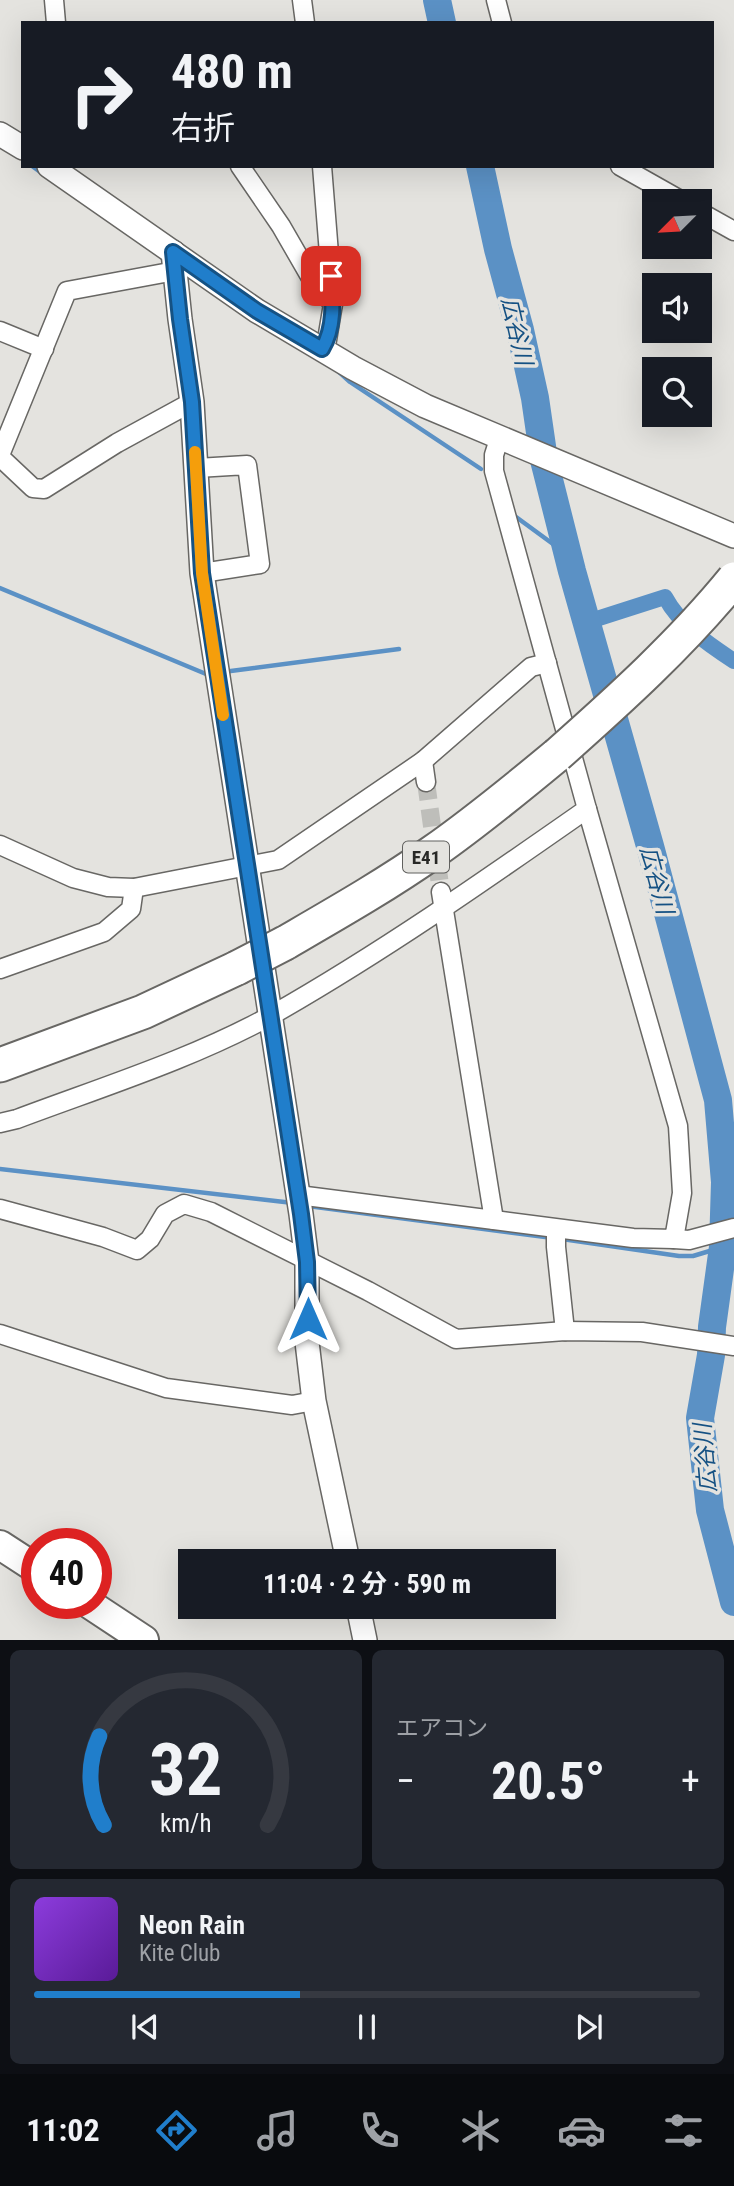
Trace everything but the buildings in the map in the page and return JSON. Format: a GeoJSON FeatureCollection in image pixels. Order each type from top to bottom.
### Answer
{"type":"FeatureCollection","features":[{"type":"Feature","properties":{"kind":"highway","name":"E41"},"geometry":{"type":"LineString","coordinates":[[0,1065],[144,1012],[237,968],[360,900],[432,853],[501,802],[617,702],[734,579]]}},
{"type":"Feature","properties":{"kind":"main road"},"geometry":{"type":"LineString","coordinates":[[0,1545],[21,1559]]}},
{"type":"Feature","properties":{"kind":"main road"},"geometry":{"type":"LineString","coordinates":[[112,1619],[144,1640]]}},
{"type":"Feature","properties":{"kind":"street"},"geometry":{"type":"LineString","coordinates":[[54,0],[56,21]]}},
{"type":"Feature","properties":{"kind":"street"},"geometry":{"type":"LineString","coordinates":[[302,0],[305,21]]}},
{"type":"Feature","properties":{"kind":"street"},"geometry":{"type":"LineString","coordinates":[[496,0],[501,21]]}},
{"type":"Feature","properties":{"kind":"street"},"geometry":{"type":"LineString","coordinates":[[0,134],[21,147]]}},
{"type":"Feature","properties":{"kind":"street"},"geometry":{"type":"LineString","coordinates":[[52,168],[174,262],[425,406],[734,536]]}},
{"type":"Feature","properties":{"kind":"street"},"geometry":{"type":"LineString","coordinates":[[241,168],[281,226],[311,278],[333,304]]}},
{"type":"Feature","properties":{"kind":"street"},"geometry":{"type":"LineString","coordinates":[[322,168],[333,304],[327,341],[322,349]]}},
{"type":"Feature","properties":{"kind":"street"},"geometry":{"type":"LineString","coordinates":[[623,168],[660,189]]}},
{"type":"Feature","properties":{"kind":"street"},"geometry":{"type":"LineString","coordinates":[[712,219],[734,231]]}},
{"type":"Feature","properties":{"kind":"street"},"geometry":{"type":"LineString","coordinates":[[174,262],[67,291],[0,456],[33,488],[44,489],[117,443],[192,402]]}},
{"type":"Feature","properties":{"kind":"street"},"geometry":{"type":"LineString","coordinates":[[174,262],[192,402],[202,573],[300,1204],[307,1262],[307,1342],[314,1401],[345,1549]]}},
{"type":"Feature","properties":{"kind":"street"},"geometry":{"type":"LineString","coordinates":[[0,331],[44,349]]}},
{"type":"Feature","properties":{"kind":"street"},"geometry":{"type":"LineString","coordinates":[[507,439],[494,455],[494,471],[678,1126],[682,1193],[674,1239]]}},
{"type":"Feature","properties":{"kind":"street"},"geometry":{"type":"LineString","coordinates":[[197,468],[247,465],[260,564],[202,573]]}},
{"type":"Feature","properties":{"kind":"street"},"geometry":{"type":"LineString","coordinates":[[0,845],[74,878],[108,887],[134,888],[278,860],[423,761],[531,667],[547,663]]}},
{"type":"Feature","properties":{"kind":"street"},"geometry":{"type":"LineString","coordinates":[[423,761],[426,782]]}},
{"type":"Feature","properties":{"kind":"street"},"geometry":{"type":"LineString","coordinates":[[0,1124],[182,1057],[270,1015],[587,809]]}},
{"type":"Feature","properties":{"kind":"street"},"geometry":{"type":"LineString","coordinates":[[0,969],[103,932],[131,909],[134,888]]}},
{"type":"Feature","properties":{"kind":"street"},"geometry":{"type":"LineString","coordinates":[[442,901],[494,1220]]}},
{"type":"Feature","properties":{"kind":"street"},"geometry":{"type":"LineString","coordinates":[[0,1209],[103,1237],[138,1250],[150,1238],[165,1214],[184,1204],[211,1212],[368,1291],[456,1339],[565,1331],[642,1332],[734,1346]]}},
{"type":"Feature","properties":{"kind":"street"},"geometry":{"type":"LineString","coordinates":[[300,1204],[494,1220],[556,1238],[690,1240],[734,1228]]}},
{"type":"Feature","properties":{"kind":"street"},"geometry":{"type":"LineString","coordinates":[[556,1238],[565,1331]]}},
{"type":"Feature","properties":{"kind":"street"},"geometry":{"type":"LineString","coordinates":[[0,1334],[166,1388],[292,1405],[314,1401]]}},
{"type":"Feature","properties":{"kind":"street"},"geometry":{"type":"LineString","coordinates":[[361,1619],[365,1640]]}},
{"type":"Feature","properties":{"kind":"waterway","name":"広谷川"},"geometry":{"type":"LineString","coordinates":[[437,0],[442,21]]}},
{"type":"Feature","properties":{"kind":"waterway"},"geometry":{"type":"LineString","coordinates":[[35,168],[43,174]]}},
{"type":"Feature","properties":{"kind":"waterway","name":"広谷川"},"geometry":{"type":"LineString","coordinates":[[480,168],[535,398],[544,460],[572,571],[718,1100],[725,1182],[723,1247],[711,1355],[700,1418],[710,1510],[734,1602]]}},
{"type":"Feature","properties":{"kind":"waterway"},"geometry":{"type":"LineString","coordinates":[[338,371],[350,382],[481,469]]}},
{"type":"Feature","properties":{"kind":"waterway"},"geometry":{"type":"LineString","coordinates":[[512,514],[568,555]]}},
{"type":"Feature","properties":{"kind":"waterway"},"geometry":{"type":"LineString","coordinates":[[0,588],[211,674]]}},
{"type":"Feature","properties":{"kind":"waterway"},"geometry":{"type":"LineString","coordinates":[[587,622],[665,597],[687,625],[734,661]]}},
{"type":"Feature","properties":{"kind":"waterway"},"geometry":{"type":"LineString","coordinates":[[223,672],[399,649]]}},
{"type":"Feature","properties":{"kind":"waterway"},"geometry":{"type":"LineString","coordinates":[[0,1169],[293,1203]]}},
{"type":"Feature","properties":{"kind":"waterway"},"geometry":{"type":"LineString","coordinates":[[308,1206],[553,1238]]}},
{"type":"Feature","properties":{"kind":"waterway"},"geometry":{"type":"LineString","coordinates":[[562,1239],[679,1256],[693,1256],[723,1247]]}},
{"type":"Feature","properties":{"kind":"waterway"},"geometry":{"type":"LineString","coordinates":[[723,1247],[734,1243]]}},
{"type":"Feature","properties":{"kind":"tunnel"},"geometry":{"type":"LineString","coordinates":[[426,782],[441,892]]}},
{"type":"Feature","properties":{"kind":"slow traffic"},"geometry":{"type":"LineString","coordinates":[[195,452],[202,573],[223,715]]}},
{"type":"Feature","properties":{"kind":"route"},"geometry":{"type":"LineString","coordinates":[[308,1319],[307,1262],[301,1214],[202,573],[192,402],[173,252],[257,311],[322,349],[327,341],[333,304],[331,276]]}}]}
